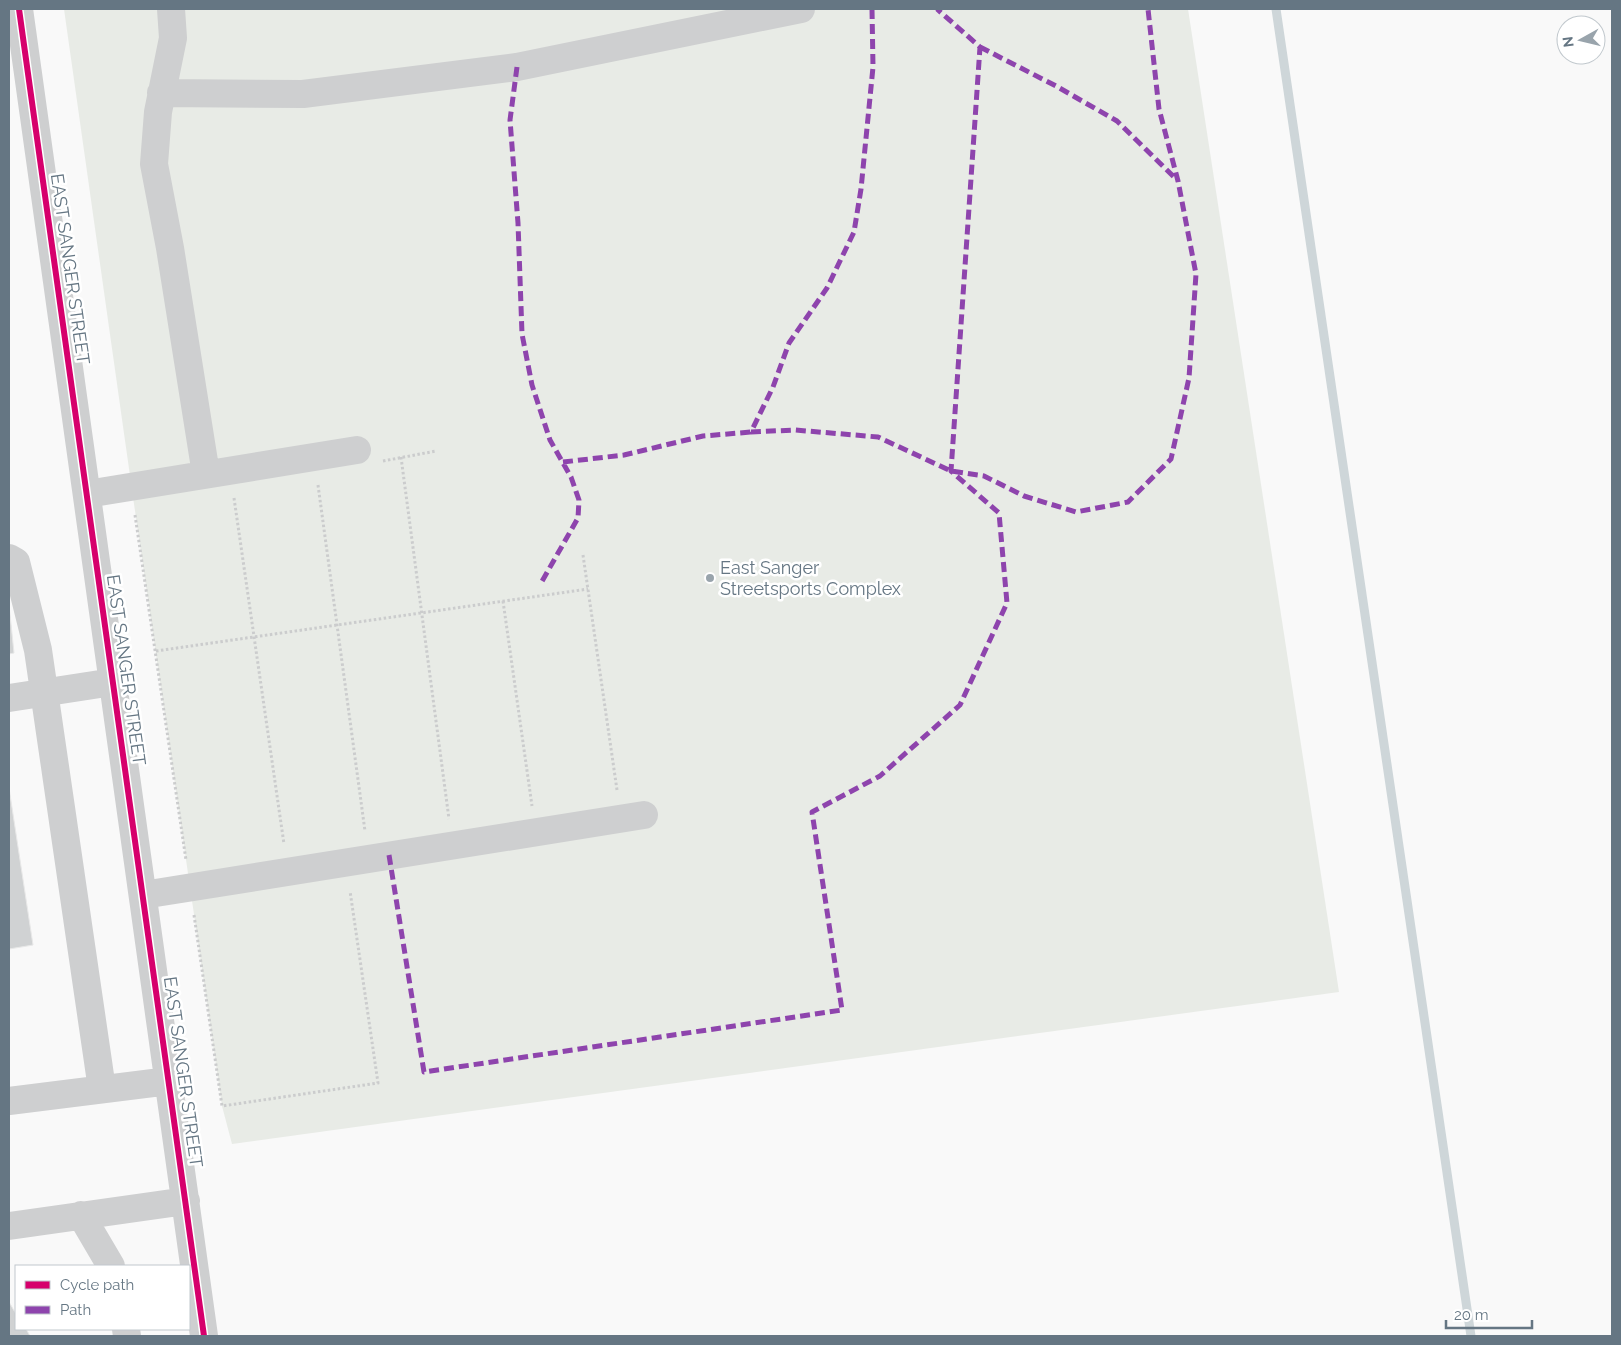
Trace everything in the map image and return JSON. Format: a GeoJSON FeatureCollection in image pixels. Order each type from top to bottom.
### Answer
{"type":"FeatureCollection","features":[{"type":"Feature","properties":{"kind":"street","name":"EAST SANGER STREET"},"geometry":{"type":"LineString","coordinates":[[19,9],[204,1336]]}},
{"type":"Feature","properties":{"kind":"street"},"geometry":{"type":"LineString","coordinates":[[171,9],[173,38],[158,112],[154,164],[172,258],[218,472]]}},
{"type":"Feature","properties":{"kind":"street"},"geometry":{"type":"LineString","coordinates":[[161,93],[303,94],[517,67],[801,9]]}},
{"type":"Feature","properties":{"kind":"street"},"geometry":{"type":"LineString","coordinates":[[87,494],[357,450]]}},
{"type":"Feature","properties":{"kind":"street"},"geometry":{"type":"LineString","coordinates":[[9,558],[16,562],[38,650],[102,1089]]}},
{"type":"Feature","properties":{"kind":"street"},"geometry":{"type":"LineString","coordinates":[[9,698],[113,682]]}},
{"type":"Feature","properties":{"kind":"street"},"geometry":{"type":"LineString","coordinates":[[143,895],[633,817]]}},
{"type":"Feature","properties":{"kind":"street"},"geometry":{"type":"LineString","coordinates":[[9,1101],[169,1080]]}},
{"type":"Feature","properties":{"kind":"street"},"geometry":{"type":"LineString","coordinates":[[9,1226],[186,1201]]}},
{"type":"Feature","properties":{"kind":"street"},"geometry":{"type":"LineString","coordinates":[[81,1215],[110,1265]]}},
{"type":"Feature","properties":{"kind":"path"},"geometry":{"type":"LineString","coordinates":[[401,457],[452,846]]}},
{"type":"Feature","properties":{"kind":"path"},"geometry":{"type":"LineString","coordinates":[[218,472],[254,637],[288,872]]}},
{"type":"Feature","properties":{"kind":"path"},"geometry":{"type":"LineString","coordinates":[[318,482],[369,859]]}},
{"type":"Feature","properties":{"kind":"path"},"geometry":{"type":"LineString","coordinates":[[135,514],[222,1106],[378,1083],[349,887]]}},
{"type":"Feature","properties":{"kind":"path"},"geometry":{"type":"LineString","coordinates":[[583,556],[633,817]]}},
{"type":"Feature","properties":{"kind":"path"},"geometry":{"type":"LineString","coordinates":[[156,651],[588,589]]}},
{"type":"Feature","properties":{"kind":"path"},"geometry":{"type":"LineString","coordinates":[[503,601],[536,832]]}},
{"type":"Feature","properties":{"kind":"shaded area","name":"East Sanger Streetsports Complex"},"geometry":{"type":"Polygon","coordinates":[[[64,9],[1188,9],[1339,992],[232,1144],[222,1106],[64,9]]]}},
{"type":"Feature","properties":{"kind":"building"},"geometry":{"type":"Polygon","coordinates":[[[9,605],[14,653],[9,654],[9,605]]]}},
{"type":"Feature","properties":{"kind":"building"},"geometry":{"type":"Polygon","coordinates":[[[9,788],[33,945],[9,949],[9,788]]]}},
{"type":"Feature","properties":{"kind":"building"},"geometry":{"type":"Polygon","coordinates":[[[9,1302],[15,1312],[15,1330],[27,1330],[30,1336],[9,1336],[9,1302]]]}},
{"type":"Feature","properties":{"kind":"waterway"},"geometry":{"type":"LineString","coordinates":[[1276,9],[1471,1336]]}},
{"type":"Feature","properties":{"kind":"marked path"},"geometry":{"type":"LineString","coordinates":[[872,9],[873,67],[861,189],[854,232],[827,288],[789,343],[773,387],[751,432],[795,430],[878,437],[951,471],[984,476],[1024,496],[1076,512],[1128,502],[1171,459],[1189,378],[1196,274],[1178,181],[1159,109],[1148,9]]}},
{"type":"Feature","properties":{"kind":"marked path"},"geometry":{"type":"LineString","coordinates":[[389,855],[424,1072],[842,1010],[812,812],[880,776],[960,705],[1007,603],[999,513],[951,471],[980,47],[937,9]]}},
{"type":"Feature","properties":{"kind":"marked path"},"geometry":{"type":"LineString","coordinates":[[980,47],[1056,86],[1117,121],[1178,181]]}},
{"type":"Feature","properties":{"kind":"marked path"},"geometry":{"type":"LineString","coordinates":[[517,67],[510,120],[518,223],[522,334],[532,385],[550,440],[571,477],[579,500],[578,518],[541,583]]}},
{"type":"Feature","properties":{"kind":"marked path"},"geometry":{"type":"LineString","coordinates":[[563,462],[624,455],[703,436],[751,432]]}},
{"type":"Feature","properties":{"kind":"cycle path"},"geometry":{"type":"LineString","coordinates":[[19,9],[204,1336]]}},
{"type":"Feature","properties":{"kind":"place","name":"East Sanger Streetsports Complex"},"geometry":{"type":"Point","coordinates":[710,578]}}]}
